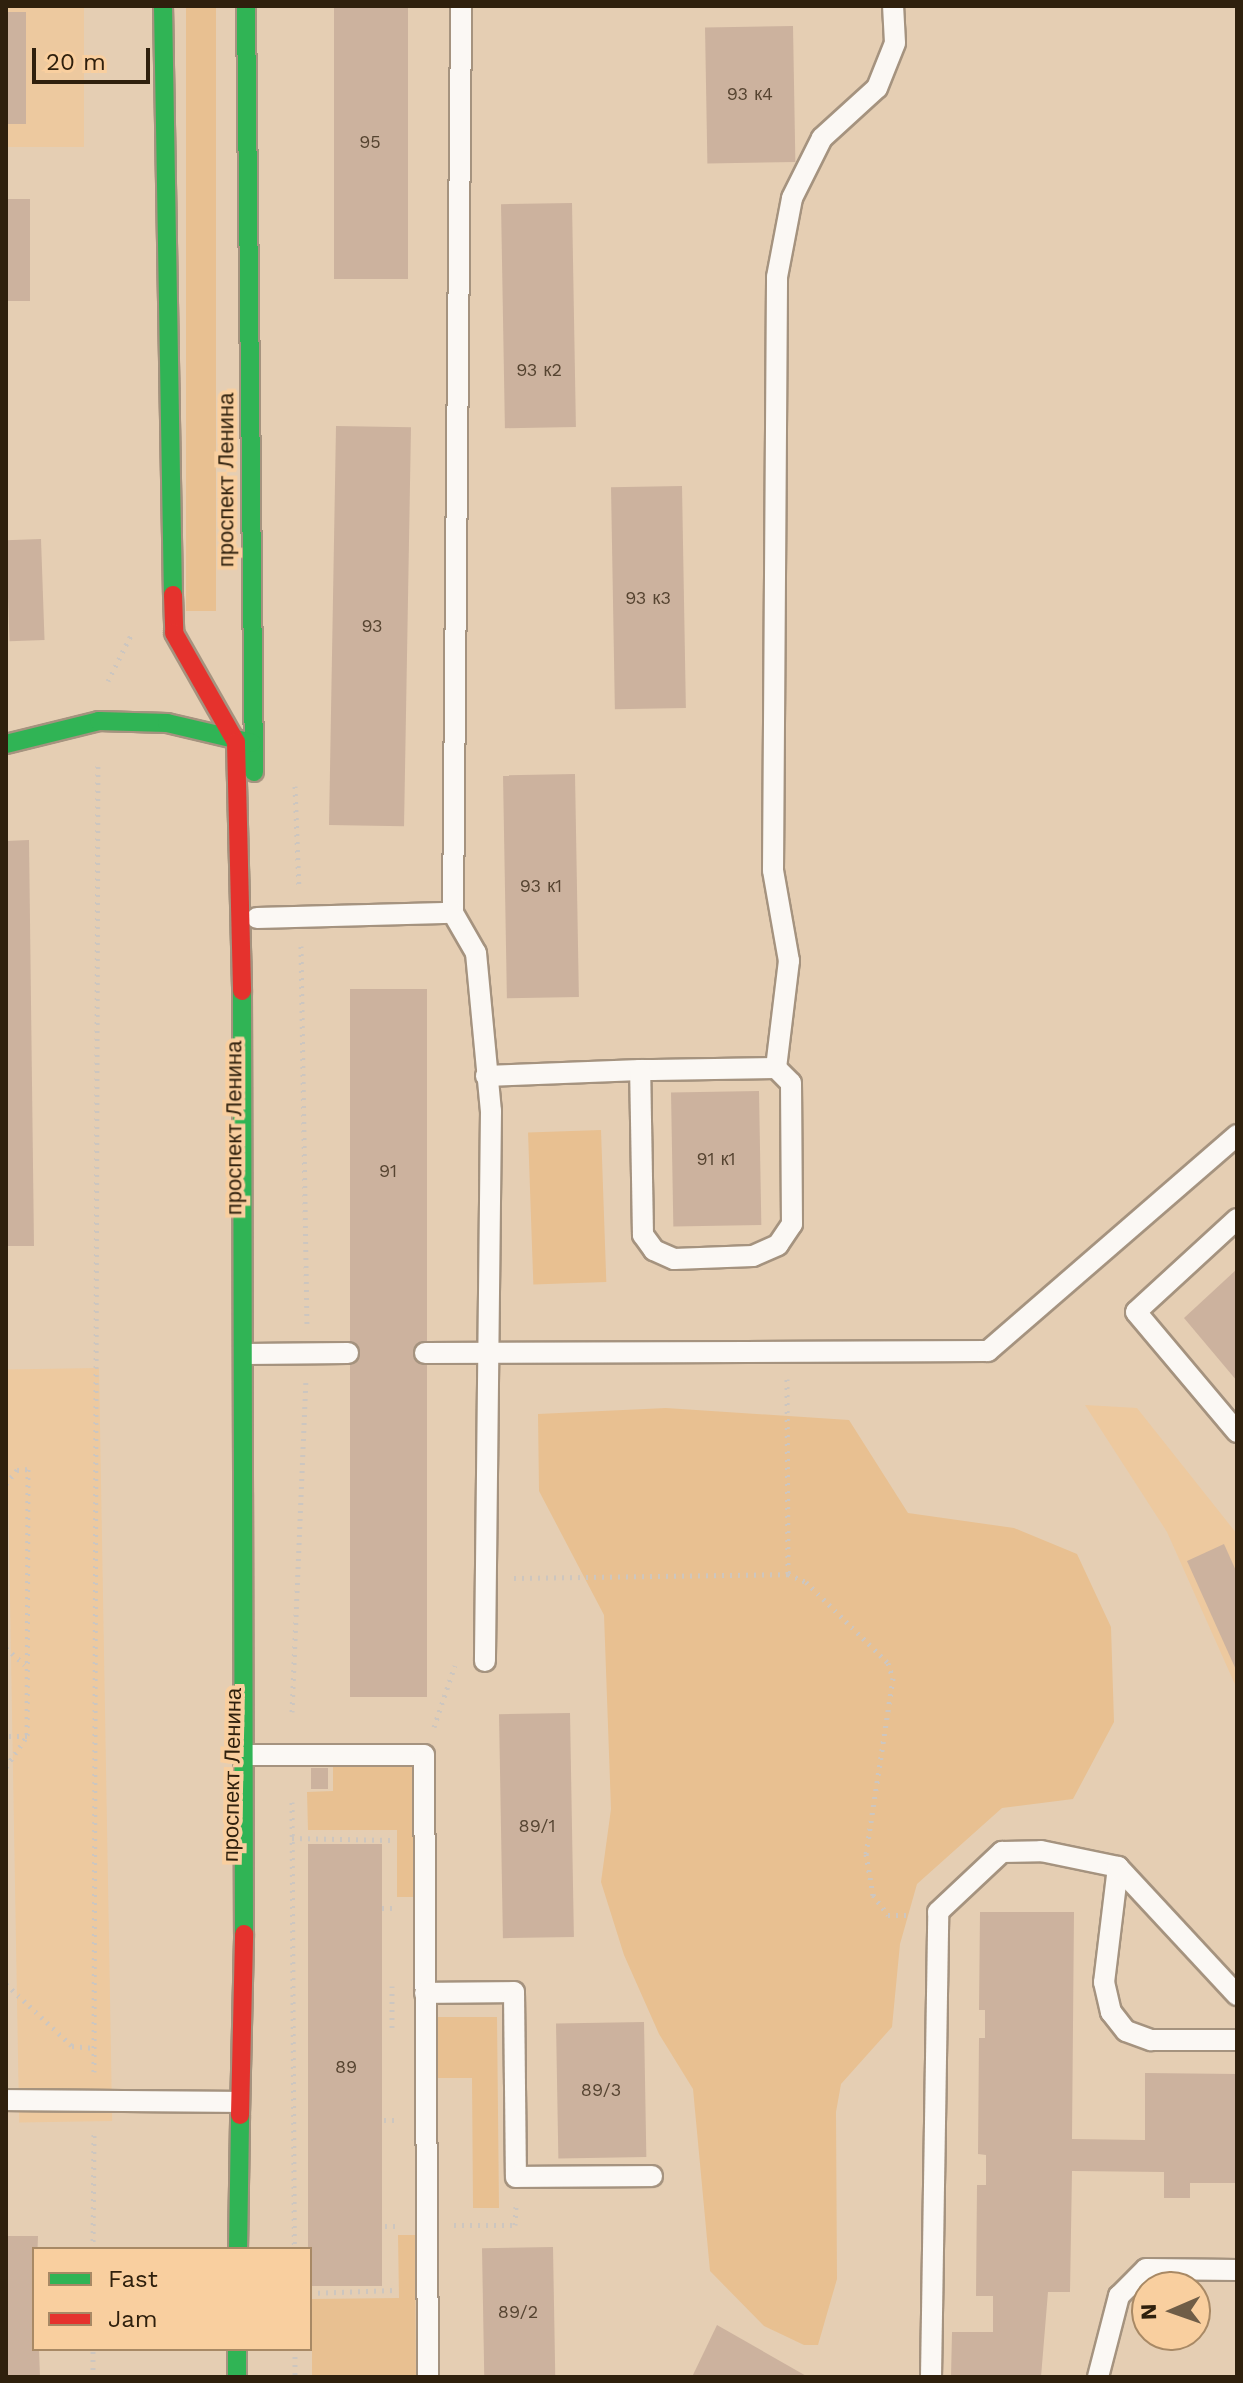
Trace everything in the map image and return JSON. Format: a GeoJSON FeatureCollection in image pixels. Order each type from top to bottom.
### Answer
{"type":"FeatureCollection","features":[{"type":"Feature","properties":{"kind":"main road","name":"проспект Ленина"},"geometry":{"type":"LineString","coordinates":[[163,6],[174,633],[245,742]]}},
{"type":"Feature","properties":{"kind":"main road","name":"проспект Ленина"},"geometry":{"type":"LineString","coordinates":[[246,6],[245,742],[257,918],[252,1354]]}},
{"type":"Feature","properties":{"kind":"main road"},"geometry":{"type":"LineString","coordinates":[[6,744],[99,721],[167,723],[245,742],[252,1354],[252,1755],[238,2102],[238,2247]]}},
{"type":"Feature","properties":{"kind":"main road","name":"проспект Ленина"},"geometry":{"type":"LineString","coordinates":[[251,2247],[252,1755]]}},
{"type":"Feature","properties":{"kind":"main road"},"geometry":{"type":"LineString","coordinates":[[237,2351],[237,2377]]}},
{"type":"Feature","properties":{"kind":"lane"},"geometry":{"type":"LineString","coordinates":[[461,6],[453,913],[476,953],[491,1111],[485,1661]]}},
{"type":"Feature","properties":{"kind":"lane"},"geometry":{"type":"LineString","coordinates":[[776,1068],[789,961],[773,870],[777,277],[792,198],[822,138],[877,88],[895,43],[893,6]]}},
{"type":"Feature","properties":{"kind":"lane"},"geometry":{"type":"LineString","coordinates":[[257,918],[453,913]]}},
{"type":"Feature","properties":{"kind":"lane"},"geometry":{"type":"LineString","coordinates":[[486,1076],[640,1070],[776,1068],[791,1083],[792,1224],[778,1245],[753,1256],[674,1259],[654,1250],[643,1235],[640,1070]]}},
{"type":"Feature","properties":{"kind":"lane"},"geometry":{"type":"LineString","coordinates":[[425,1353],[988,1351],[1237,1135]]}},
{"type":"Feature","properties":{"kind":"lane"},"geometry":{"type":"LineString","coordinates":[[1237,1219],[1136,1312],[1237,1432]]}},
{"type":"Feature","properties":{"kind":"lane"},"geometry":{"type":"LineString","coordinates":[[252,1354],[348,1353]]}},
{"type":"Feature","properties":{"kind":"lane"},"geometry":{"type":"LineString","coordinates":[[252,1755],[424,1755],[428,2377]]}},
{"type":"Feature","properties":{"kind":"lane"},"geometry":{"type":"LineString","coordinates":[[931,2377],[938,1912],[1002,1852],[1041,1851],[1118,1867],[1237,1995]]}},
{"type":"Feature","properties":{"kind":"lane"},"geometry":{"type":"LineString","coordinates":[[1118,1867],[1104,1982],[1111,2012],[1126,2031],[1151,2040],[1237,2040]]}},
{"type":"Feature","properties":{"kind":"lane"},"geometry":{"type":"LineString","coordinates":[[425,1993],[514,1992],[516,2177],[652,2176]]}},
{"type":"Feature","properties":{"kind":"lane"},"geometry":{"type":"LineString","coordinates":[[6,2100],[238,2102]]}},
{"type":"Feature","properties":{"kind":"lane"},"geometry":{"type":"LineString","coordinates":[[1098,2377],[1119,2296],[1146,2269],[1237,2270]]}},
{"type":"Feature","properties":{"kind":"path"},"geometry":{"type":"LineString","coordinates":[[93,2247],[99,721],[110,675],[137,622]]}},
{"type":"Feature","properties":{"kind":"path"},"geometry":{"type":"LineString","coordinates":[[294,2247],[291,1755],[307,1354],[295,781]]}},
{"type":"Feature","properties":{"kind":"path"},"geometry":{"type":"LineString","coordinates":[[787,1368],[788,1574]]}},
{"type":"Feature","properties":{"kind":"path"},"geometry":{"type":"LineString","coordinates":[[6,1484],[17,1470],[28,1469],[27,1736],[6,1767]]}},
{"type":"Feature","properties":{"kind":"path"},"geometry":{"type":"LineString","coordinates":[[486,1579],[788,1574],[806,1582],[888,1663],[893,1678],[866,1854],[873,1895],[888,1915]]}},
{"type":"Feature","properties":{"kind":"path"},"geometry":{"type":"LineString","coordinates":[[6,1648],[25,1665]]}},
{"type":"Feature","properties":{"kind":"path"},"geometry":{"type":"LineString","coordinates":[[424,1755],[456,1661],[485,1661]]}},
{"type":"Feature","properties":{"kind":"path"},"geometry":{"type":"LineString","coordinates":[[6,1736],[27,1736]]}},
{"type":"Feature","properties":{"kind":"path"},"geometry":{"type":"LineString","coordinates":[[292,1838],[391,1837],[391,1851]]}},
{"type":"Feature","properties":{"kind":"path"},"geometry":{"type":"LineString","coordinates":[[391,1894],[392,1924]]}},
{"type":"Feature","properties":{"kind":"path"},"geometry":{"type":"LineString","coordinates":[[392,1969],[392,2045]]}},
{"type":"Feature","properties":{"kind":"path"},"geometry":{"type":"LineString","coordinates":[[6,1984],[72,2046],[94,2048]]}},
{"type":"Feature","properties":{"kind":"path"},"geometry":{"type":"LineString","coordinates":[[393,2105],[393,2135]]}},
{"type":"Feature","properties":{"kind":"path"},"geometry":{"type":"LineString","coordinates":[[385,2226],[515,2225],[516,2177]]}},
{"type":"Feature","properties":{"kind":"path"},"geometry":{"type":"LineString","coordinates":[[394,2211],[394,2239]]}},
{"type":"Feature","properties":{"kind":"path"},"geometry":{"type":"LineString","coordinates":[[312,2293],[394,2293],[394,2279]]}},
{"type":"Feature","properties":{"kind":"path"},"geometry":{"type":"LineString","coordinates":[[93,2351],[93,2377]]}},
{"type":"Feature","properties":{"kind":"path"},"geometry":{"type":"LineString","coordinates":[[295,2351],[295,2377]]}},
{"type":"Feature","properties":{"kind":"shaded area"},"geometry":{"type":"Polygon","coordinates":[[[6,6],[84,6],[84,147],[6,147],[6,6]]]}},
{"type":"Feature","properties":{"kind":"shaded area"},"geometry":{"type":"Polygon","coordinates":[[[186,6],[216,6],[216,611],[186,611],[186,6]]]}},
{"type":"Feature","properties":{"kind":"shaded area"},"geometry":{"type":"Polygon","coordinates":[[[601,1130],[606,1282],[533,1284],[528,1133],[601,1130]]]}},
{"type":"Feature","properties":{"kind":"shaded area"},"geometry":{"type":"Polygon","coordinates":[[[99,1368],[112,2121],[19,2123],[6,1370],[99,1368]]]}},
{"type":"Feature","properties":{"kind":"shaded area"},"geometry":{"type":"Polygon","coordinates":[[[1085,1405],[1137,1408],[1237,1534],[1237,1689],[1167,1532],[1085,1405]]]}},
{"type":"Feature","properties":{"kind":"shaded area"},"geometry":{"type":"Polygon","coordinates":[[[666,1408],[849,1420],[908,1513],[1014,1528],[1077,1554],[1111,1627],[1114,1722],[1073,1799],[1002,1808],[917,1884],[900,1944],[892,2027],[841,2084],[836,2112],[837,2279],[818,2345],[804,2345],[764,2326],[710,2271],[693,2089],[659,2034],[624,1955],[601,1882],[611,1809],[604,1615],[539,1491],[538,1414],[666,1408]]]}},
{"type":"Feature","properties":{"kind":"shaded area"},"geometry":{"type":"Polygon","coordinates":[[[413,1766],[414,1897],[397,1897],[397,1830],[308,1830],[307,1792],[333,1791],[333,1767],[413,1766]]]}},
{"type":"Feature","properties":{"kind":"shaded area"},"geometry":{"type":"Polygon","coordinates":[[[438,2017],[497,2017],[499,2208],[473,2208],[472,2078],[438,2078],[438,2017]]]}},
{"type":"Feature","properties":{"kind":"shaded area"},"geometry":{"type":"Polygon","coordinates":[[[398,2235],[415,2235],[416,2377],[312,2377],[312,2299],[399,2298],[398,2235]]]}},
{"type":"Feature","properties":{"kind":"building"},"geometry":{"type":"Polygon","coordinates":[[[334,6],[408,6],[408,279],[334,279],[334,6]]]}},
{"type":"Feature","properties":{"kind":"building"},"geometry":{"type":"Polygon","coordinates":[[[6,12],[26,12],[26,124],[6,124],[6,12]]]}},
{"type":"Feature","properties":{"kind":"building"},"geometry":{"type":"Polygon","coordinates":[[[793,26],[795,162],[707,164],[705,28],[793,26]]]}},
{"type":"Feature","properties":{"kind":"building"},"geometry":{"type":"Polygon","coordinates":[[[6,199],[30,199],[30,301],[6,301],[6,199]]]}},
{"type":"Feature","properties":{"kind":"building"},"geometry":{"type":"Polygon","coordinates":[[[572,203],[576,427],[505,428],[501,204],[572,203]]]}},
{"type":"Feature","properties":{"kind":"building"},"geometry":{"type":"Polygon","coordinates":[[[336,426],[411,427],[404,826],[329,825],[336,426]]]}},
{"type":"Feature","properties":{"kind":"building"},"geometry":{"type":"Polygon","coordinates":[[[682,486],[686,708],[615,709],[611,487],[682,486]]]}},
{"type":"Feature","properties":{"kind":"building"},"geometry":{"type":"Polygon","coordinates":[[[41,539],[45,640],[10,641],[6,540],[41,539]]]}},
{"type":"Feature","properties":{"kind":"building"},"geometry":{"type":"Polygon","coordinates":[[[575,774],[579,997],[507,998],[503,775],[575,774]]]}},
{"type":"Feature","properties":{"kind":"building"},"geometry":{"type":"Polygon","coordinates":[[[29,840],[34,1246],[6,1246],[6,841],[29,840]]]}},
{"type":"Feature","properties":{"kind":"building"},"geometry":{"type":"Polygon","coordinates":[[[350,989],[427,989],[427,1697],[350,1697],[350,989]]]}},
{"type":"Feature","properties":{"kind":"building"},"geometry":{"type":"Polygon","coordinates":[[[759,1091],[761,1225],[673,1227],[671,1093],[759,1091]]]}},
{"type":"Feature","properties":{"kind":"building"},"geometry":{"type":"Polygon","coordinates":[[[1237,1269],[1237,1381],[1184,1318],[1237,1269]]]}},
{"type":"Feature","properties":{"kind":"building"},"geometry":{"type":"Polygon","coordinates":[[[1224,1544],[1237,1573],[1237,1672],[1187,1561],[1224,1544]]]}},
{"type":"Feature","properties":{"kind":"building"},"geometry":{"type":"Polygon","coordinates":[[[570,1713],[574,1937],[503,1938],[499,1714],[570,1713]]]}},
{"type":"Feature","properties":{"kind":"building"},"geometry":{"type":"Polygon","coordinates":[[[311,1768],[328,1768],[328,1789],[311,1789],[311,1768]]]}},
{"type":"Feature","properties":{"kind":"building"},"geometry":{"type":"Polygon","coordinates":[[[308,1844],[382,1844],[382,2286],[312,2286],[312,2247],[308,2247],[308,1844]]]}},
{"type":"Feature","properties":{"kind":"building"},"geometry":{"type":"Polygon","coordinates":[[[980,1912],[1074,1912],[1072,2139],[1145,2140],[1145,2073],[1237,2074],[1237,2183],[1190,2183],[1190,2198],[1164,2198],[1164,2172],[1072,2171],[1070,2292],[1048,2292],[1041,2377],[951,2377],[952,2332],[993,2332],[993,2296],[976,2296],[977,2185],[986,2185],[986,2155],[978,2154],[979,2038],[985,2038],[985,2010],[979,2010],[980,1912]]]}},
{"type":"Feature","properties":{"kind":"building"},"geometry":{"type":"Polygon","coordinates":[[[644,2022],[646,2157],[558,2159],[556,2024],[644,2022]]]}},
{"type":"Feature","properties":{"kind":"building"},"geometry":{"type":"Polygon","coordinates":[[[6,2236],[38,2236],[38,2247],[32,2247],[32,2351],[39,2351],[40,2377],[6,2377],[6,2236]]]}},
{"type":"Feature","properties":{"kind":"building"},"geometry":{"type":"Polygon","coordinates":[[[553,2247],[555,2377],[484,2377],[482,2248],[553,2247]]]}},
{"type":"Feature","properties":{"kind":"building"},"geometry":{"type":"Polygon","coordinates":[[[717,2325],[808,2377],[692,2377],[717,2325]]]}},
{"type":"Feature","properties":{"kind":"traffic: fast"},"geometry":{"type":"LineString","coordinates":[[163,6],[173,595]]}},
{"type":"Feature","properties":{"kind":"traffic: fast"},"geometry":{"type":"LineString","coordinates":[[246,6],[254,772]]}},
{"type":"Feature","properties":{"kind":"traffic: fast"},"geometry":{"type":"LineString","coordinates":[[6,744],[99,721],[167,723],[252,743]]}},
{"type":"Feature","properties":{"kind":"traffic: fast"},"geometry":{"type":"LineString","coordinates":[[242,991],[244,1934]]}},
{"type":"Feature","properties":{"kind":"traffic: fast"},"geometry":{"type":"LineString","coordinates":[[238,2247],[240,2115]]}},
{"type":"Feature","properties":{"kind":"traffic: fast"},"geometry":{"type":"LineString","coordinates":[[237,2351],[237,2377]]}},
{"type":"Feature","properties":{"kind":"traffic: jam"},"geometry":{"type":"LineString","coordinates":[[173,595],[174,633],[236,742],[242,991]]}},
{"type":"Feature","properties":{"kind":"traffic: jam"},"geometry":{"type":"LineString","coordinates":[[240,2115],[244,1934]]}}]}
